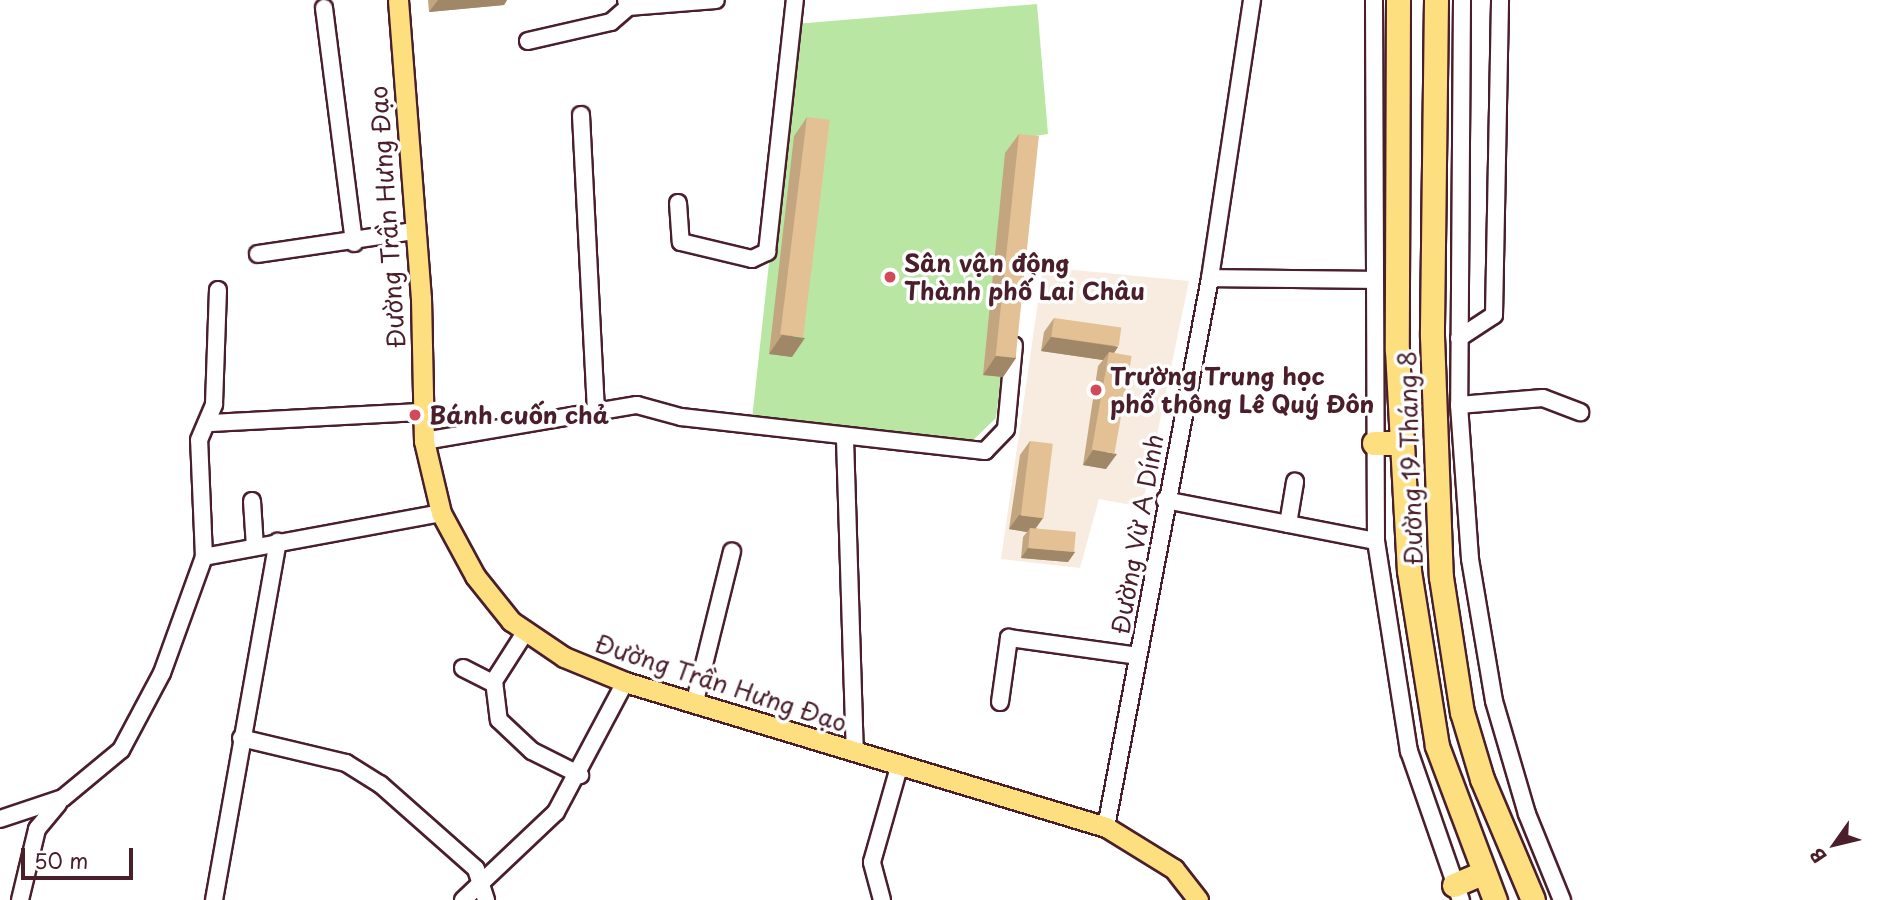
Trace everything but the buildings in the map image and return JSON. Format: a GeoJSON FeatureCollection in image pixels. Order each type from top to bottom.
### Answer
{"type":"FeatureCollection","features":[{"type":"Feature","properties":{"kind":"highway","name":"Đường 19 Tháng 8"},"geometry":{"type":"LineString","coordinates":[[1398,0],[1401,443],[1426,693],[1455,804],[1495,900]]}},
{"type":"Feature","properties":{"kind":"highway","name":"Đường 19 Tháng 8"},"geometry":{"type":"LineString","coordinates":[[1436,0],[1432,336],[1441,577],[1462,712],[1482,779],[1533,900]]}},
{"type":"Feature","properties":{"kind":"highway"},"geometry":{"type":"LineString","coordinates":[[1374,443],[1401,443]]}},
{"type":"Feature","properties":{"kind":"highway"},"geometry":{"type":"LineString","coordinates":[[1457,892],[1482,873]]}},
{"type":"Feature","properties":{"kind":"main road","name":"Đường Trần Hưng Đạo"},"geometry":{"type":"LineString","coordinates":[[398,0],[421,298],[420,412],[441,513],[475,576],[526,631],[564,657],[625,682],[695,701],[899,767],[1106,827],[1174,869],[1198,900]]}},
{"type":"Feature","properties":{"kind":"street"},"geometry":{"type":"LineString","coordinates":[[528,41],[611,22],[627,4],[716,0]]}},
{"type":"Feature","properties":{"kind":"street"},"geometry":{"type":"LineString","coordinates":[[678,203],[681,242],[752,259],[767,252],[795,0]]}},
{"type":"Feature","properties":{"kind":"street","name":"Đường Vừ A Dính"},"geometry":{"type":"LineString","coordinates":[[1106,827],[1165,500],[1210,278],[1252,0]]}},
{"type":"Feature","properties":{"kind":"street","name":"Đường 19 Tháng 8"},"geometry":{"type":"LineString","coordinates":[[1374,0],[1376,541],[1409,751],[1457,892]]}},
{"type":"Feature","properties":{"kind":"street","name":"Đường 19 Tháng 8"},"geometry":{"type":"LineString","coordinates":[[1462,0],[1459,405],[1485,663],[1514,775],[1562,900]]}},
{"type":"Feature","properties":{"kind":"street"},"geometry":{"type":"LineString","coordinates":[[1459,338],[1494,315],[1500,0]]}},
{"type":"Feature","properties":{"kind":"street"},"geometry":{"type":"LineString","coordinates":[[324,8],[354,243]]}},
{"type":"Feature","properties":{"kind":"street"},"geometry":{"type":"LineString","coordinates":[[581,115],[596,409]]}},
{"type":"Feature","properties":{"kind":"street"},"geometry":{"type":"LineString","coordinates":[[258,254],[354,243],[414,231]]}},
{"type":"Feature","properties":{"kind":"street"},"geometry":{"type":"LineString","coordinates":[[1210,278],[1374,280]]}},
{"type":"Feature","properties":{"kind":"street"},"geometry":{"type":"LineString","coordinates":[[0,819],[63,798],[96,776],[134,730],[204,557],[199,440],[211,423],[218,290]]}},
{"type":"Feature","properties":{"kind":"street"},"geometry":{"type":"LineString","coordinates":[[424,441],[596,409],[636,405],[681,418],[969,453],[998,442],[1006,429],[1016,319]]}},
{"type":"Feature","properties":{"kind":"street"},"geometry":{"type":"LineString","coordinates":[[1459,405],[1544,398],[1580,412]]}},
{"type":"Feature","properties":{"kind":"street"},"geometry":{"type":"LineString","coordinates":[[211,423],[420,412]]}},
{"type":"Feature","properties":{"kind":"street"},"geometry":{"type":"LineString","coordinates":[[845,439],[855,751]]}},
{"type":"Feature","properties":{"kind":"street"},"geometry":{"type":"LineString","coordinates":[[1288,524],[1295,482]]}},
{"type":"Feature","properties":{"kind":"street"},"geometry":{"type":"LineString","coordinates":[[1165,500],[1376,541]]}},
{"type":"Feature","properties":{"kind":"street"},"geometry":{"type":"LineString","coordinates":[[252,501],[255,547]]}},
{"type":"Feature","properties":{"kind":"street"},"geometry":{"type":"LineString","coordinates":[[204,557],[441,513]]}},
{"type":"Feature","properties":{"kind":"street"},"geometry":{"type":"LineString","coordinates":[[214,900],[278,542]]}},
{"type":"Feature","properties":{"kind":"street"},"geometry":{"type":"LineString","coordinates":[[695,701],[732,552]]}},
{"type":"Feature","properties":{"kind":"street"},"geometry":{"type":"LineString","coordinates":[[526,631],[494,684],[493,703],[512,738],[580,775]]}},
{"type":"Feature","properties":{"kind":"street"},"geometry":{"type":"LineString","coordinates":[[1000,702],[1009,638],[1138,656]]}},
{"type":"Feature","properties":{"kind":"street"},"geometry":{"type":"LineString","coordinates":[[463,668],[494,684]]}},
{"type":"Feature","properties":{"kind":"street"},"geometry":{"type":"LineString","coordinates":[[463,900],[556,811],[580,775],[625,682]]}},
{"type":"Feature","properties":{"kind":"street"},"geometry":{"type":"LineString","coordinates":[[241,738],[346,764],[380,784],[482,879],[486,900]]}},
{"type":"Feature","properties":{"kind":"street"},"geometry":{"type":"LineString","coordinates":[[882,900],[872,862],[899,767]]}},
{"type":"Feature","properties":{"kind":"street"},"geometry":{"type":"LineString","coordinates":[[20,900],[37,829],[63,798]]}},
{"type":"Feature","properties":{"kind":"shaded area","name":"Trường Trung học phổ thông Lê Quý Đôn"},"geometry":{"type":"Polygon","coordinates":[[[1043,267],[1189,281],[1142,507],[1099,499],[1080,568],[1001,559],[1043,267]]]}},
{"type":"Feature","properties":{"kind":"green space","name":"Sân vận động Thành phố Lai Châu"},"geometry":{"type":"Polygon","coordinates":[[[1037,4],[1048,134],[1029,137],[996,418],[971,442],[752,419],[795,24],[1037,4]]]}},
{"type":"Feature","properties":{"kind":"place","name":"Sân vận động Thành phố Lai Châu"},"geometry":{"type":"Point","coordinates":[890,277]}},
{"type":"Feature","properties":{"kind":"place","name":"Trường Trung học phổ thông Lê Quý Đôn"},"geometry":{"type":"Point","coordinates":[1096,390]}},
{"type":"Feature","properties":{"kind":"place","name":"Bánh cuốn chả"},"geometry":{"type":"Point","coordinates":[415,415]}}]}
